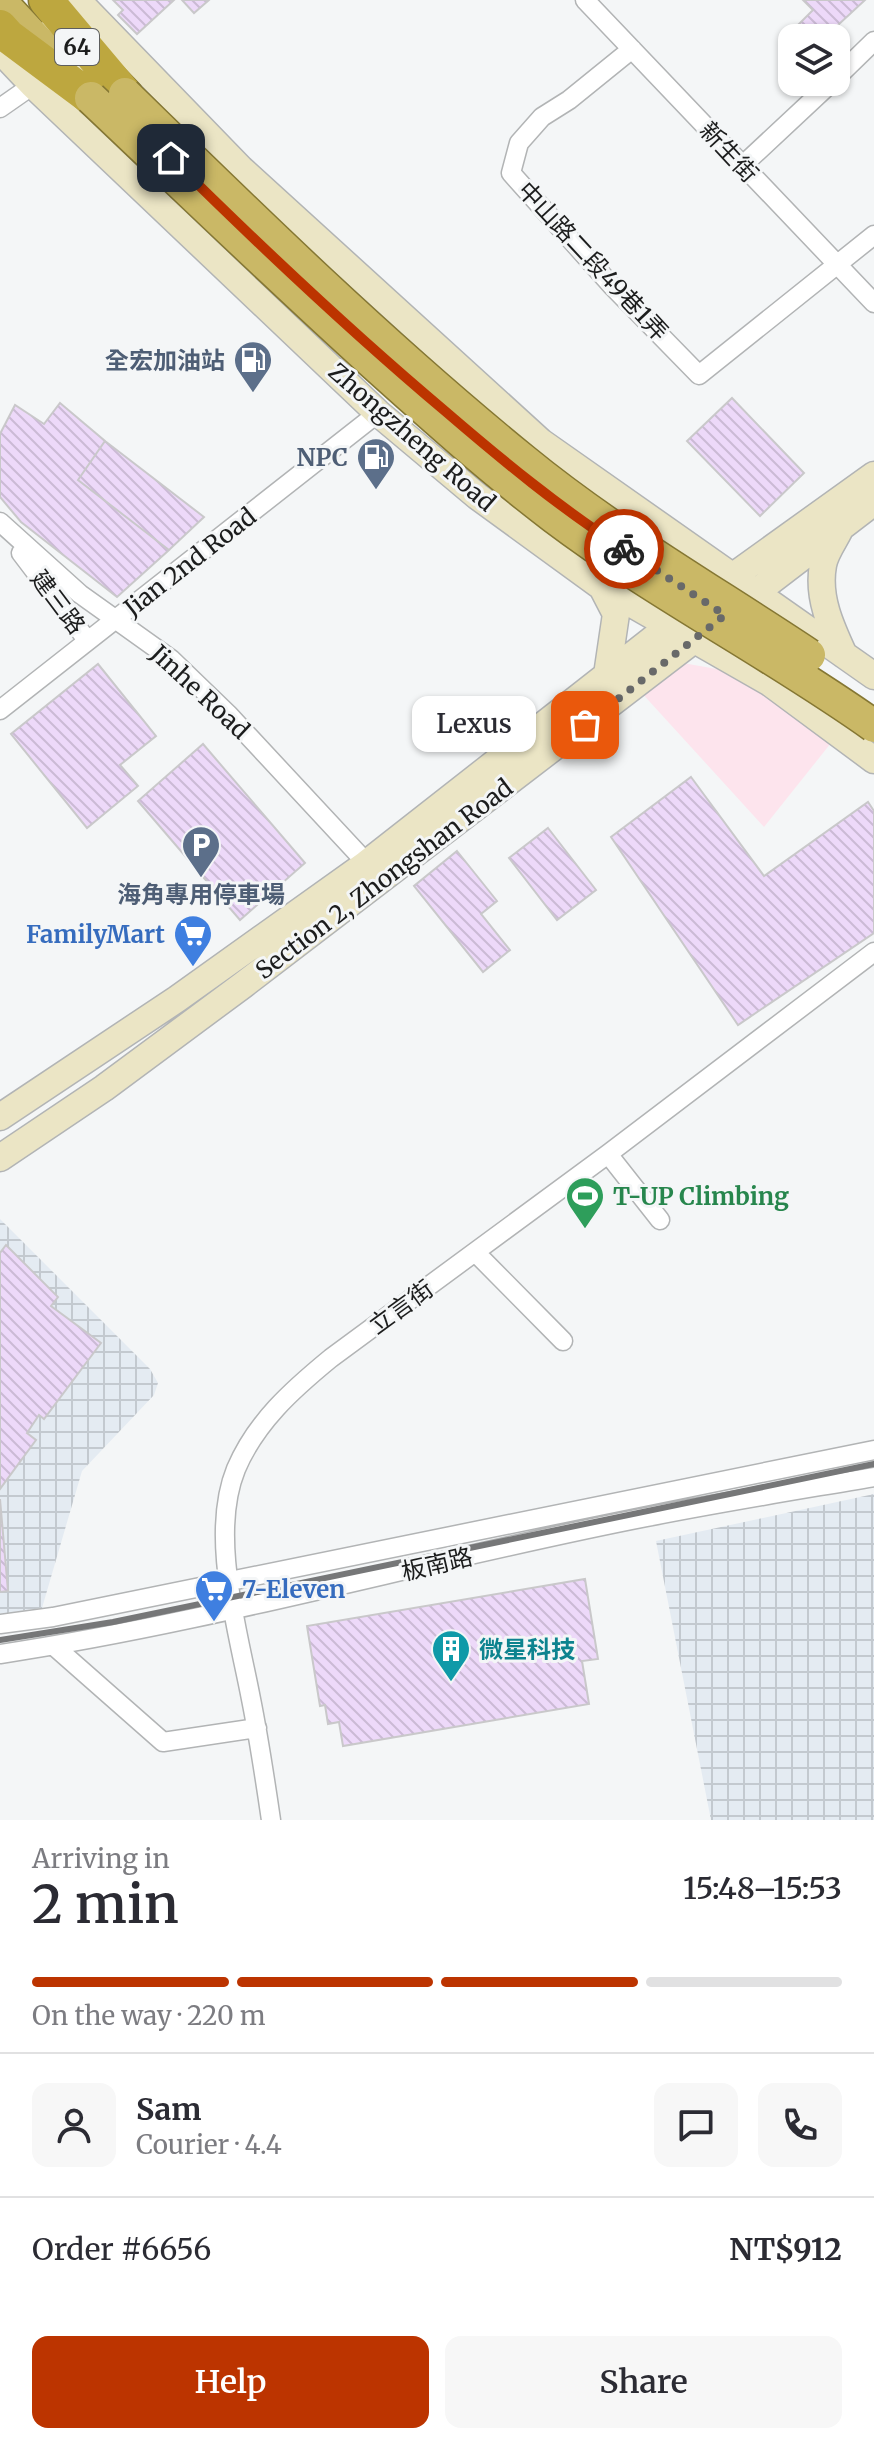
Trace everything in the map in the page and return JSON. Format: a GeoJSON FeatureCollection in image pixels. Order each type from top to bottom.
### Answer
{"type":"FeatureCollection","features":[{"type":"Feature","properties":{"kind":"highway","name":"64"},"geometry":{"type":"LineString","coordinates":[[30,0],[303,268],[524,461],[599,518],[874,700]]}},
{"type":"Feature","properties":{"kind":"highway"},"geometry":{"type":"LineString","coordinates":[[46,0],[125,94]]}},
{"type":"Feature","properties":{"kind":"highway","name":"64"},"geometry":{"type":"LineString","coordinates":[[0,1],[91,98],[281,278],[483,462],[557,519],[640,576],[771,656],[874,726]]}},
{"type":"Feature","properties":{"kind":"highway"},"geometry":{"type":"LineString","coordinates":[[0,27],[91,98]]}},
{"type":"Feature","properties":{"kind":"main road"},"geometry":{"type":"LineString","coordinates":[[14,0],[232,219],[326,307],[514,469],[591,528],[725,615],[812,633]]}},
{"type":"Feature","properties":{"kind":"main road"},"geometry":{"type":"LineString","coordinates":[[77,0],[241,169],[541,442],[874,676]]}},
{"type":"Feature","properties":{"kind":"main road","name":"Zhongzheng Road"},"geometry":{"type":"LineString","coordinates":[[0,50],[378,413],[477,496],[602,587],[770,683],[874,760]]}},
{"type":"Feature","properties":{"kind":"main road","name":"Section 2, Zhongshan Road"},"geometry":{"type":"LineString","coordinates":[[0,1158],[104,1088],[375,872],[607,675],[732,577],[874,475]]}},
{"type":"Feature","properties":{"kind":"main road","name":"Section 2, Zhongshan Road"},"geometry":{"type":"LineString","coordinates":[[0,1117],[375,872],[694,639],[874,502]]}},
{"type":"Feature","properties":{"kind":"main road"},"geometry":{"type":"LineString","coordinates":[[841,526],[823,562],[821,587],[827,618],[844,655]]}},
{"type":"Feature","properties":{"kind":"main road"},"geometry":{"type":"LineString","coordinates":[[602,587],[616,614],[607,675]]}},
{"type":"Feature","properties":{"kind":"main road"},"geometry":{"type":"LineString","coordinates":[[725,615],[770,683]]}},
{"type":"Feature","properties":{"kind":"street","name":"新生街"},"geometry":{"type":"LineString","coordinates":[[585,0],[874,303]]}},
{"type":"Feature","properties":{"kind":"street"},"geometry":{"type":"LineString","coordinates":[[850,64],[874,41]]}},
{"type":"Feature","properties":{"kind":"street","name":"中山路二段49巷1弄"},"geometry":{"type":"LineString","coordinates":[[632,49],[569,100],[542,117],[519,143],[511,173],[613,287],[699,375],[836,265]]}},
{"type":"Feature","properties":{"kind":"street"},"geometry":{"type":"LineString","coordinates":[[0,108],[33,85]]}},
{"type":"Feature","properties":{"kind":"street"},"geometry":{"type":"LineString","coordinates":[[742,166],[817,96]]}},
{"type":"Feature","properties":{"kind":"street"},"geometry":{"type":"LineString","coordinates":[[836,265],[874,235]]}},
{"type":"Feature","properties":{"kind":"street","name":"Jian 2nd Road"},"geometry":{"type":"LineString","coordinates":[[0,710],[378,413]]}},
{"type":"Feature","properties":{"kind":"street","name":"Jinhe Road"},"geometry":{"type":"LineString","coordinates":[[0,524],[80,594],[171,659],[228,714],[375,872]]}},
{"type":"Feature","properties":{"kind":"street","name":"建三路"},"geometry":{"type":"LineString","coordinates":[[0,524],[87,640]]}},
{"type":"Feature","properties":{"kind":"street","name":"立言街"},"geometry":{"type":"LineString","coordinates":[[271,1820],[225,1555],[224,1513],[235,1472],[260,1426],[287,1394],[331,1358],[608,1154],[874,952]]}},
{"type":"Feature","properties":{"kind":"street"},"geometry":{"type":"LineString","coordinates":[[608,1154],[660,1220]]}},
{"type":"Feature","properties":{"kind":"street"},"geometry":{"type":"LineString","coordinates":[[475,1252],[563,1341]]}},
{"type":"Feature","properties":{"kind":"street","name":"板南路"},"geometry":{"type":"LineString","coordinates":[[0,1624],[53,1617],[874,1450]]}},
{"type":"Feature","properties":{"kind":"street","name":"板南路"},"geometry":{"type":"LineString","coordinates":[[0,1654],[235,1609],[646,1517],[874,1477]]}},
{"type":"Feature","properties":{"kind":"street"},"geometry":{"type":"LineString","coordinates":[[54,1646],[163,1742],[257,1728]]}},
{"type":"Feature","properties":{"kind":"shaded area"},"geometry":{"type":"Polygon","coordinates":[[[683,663],[739,673],[831,743],[764,827],[639,690],[683,663]]]}},
{"type":"Feature","properties":{"kind":"shaded area"},"geometry":{"type":"Polygon","coordinates":[[[0,1219],[150,1369],[158,1383],[154,1395],[82,1471],[42,1608],[0,1614],[0,1219]]]}},
{"type":"Feature","properties":{"kind":"shaded area"},"geometry":{"type":"Polygon","coordinates":[[[874,1494],[874,1820],[711,1820],[656,1541],[874,1494]]]}},
{"type":"Feature","properties":{"kind":"building"},"geometry":{"type":"Polygon","coordinates":[[[113,0],[174,0],[137,34],[118,15],[123,10],[113,0]]]}},
{"type":"Feature","properties":{"kind":"building"},"geometry":{"type":"Polygon","coordinates":[[[182,0],[209,0],[194,13],[182,0]]]}},
{"type":"Feature","properties":{"kind":"building"},"geometry":{"type":"Polygon","coordinates":[[[803,0],[865,0],[839,24],[799,24],[813,10],[803,0]]]}},
{"type":"Feature","properties":{"kind":"building"},"geometry":{"type":"Polygon","coordinates":[[[732,398],[804,473],[760,516],[687,441],[732,398]]]}},
{"type":"Feature","properties":{"kind":"building"},"geometry":{"type":"Polygon","coordinates":[[[60,403],[105,441],[78,480],[169,550],[117,597],[21,522],[0,497],[0,434],[15,405],[44,424],[60,403]]]}},
{"type":"Feature","properties":{"kind":"building"},"geometry":{"type":"Polygon","coordinates":[[[105,441],[204,517],[169,550],[78,480],[105,441]]]}},
{"type":"Feature","properties":{"kind":"building"},"geometry":{"type":"Polygon","coordinates":[[[98,664],[156,736],[120,765],[138,786],[87,828],[11,734],[98,664]]]}},
{"type":"Feature","properties":{"kind":"building"},"geometry":{"type":"Polygon","coordinates":[[[203,744],[305,863],[240,920],[138,801],[203,744]]]}},
{"type":"Feature","properties":{"kind":"building"},"geometry":{"type":"Polygon","coordinates":[[[691,777],[764,876],[868,802],[874,811],[874,933],[738,1025],[611,837],[691,777]]]}},
{"type":"Feature","properties":{"kind":"building"},"geometry":{"type":"Polygon","coordinates":[[[548,828],[596,890],[557,920],[509,858],[548,828]]]}},
{"type":"Feature","properties":{"kind":"building"},"geometry":{"type":"Polygon","coordinates":[[[457,851],[497,901],[481,914],[510,950],[483,972],[414,886],[457,851]]]}},
{"type":"Feature","properties":{"kind":"building"},"geometry":{"type":"Polygon","coordinates":[[[6,1245],[58,1297],[51,1306],[101,1343],[44,1419],[39,1415],[27,1433],[36,1440],[0,1489],[0,1253],[6,1245]]]}},
{"type":"Feature","properties":{"kind":"building"},"geometry":{"type":"Polygon","coordinates":[[[0,1499],[8,1591],[0,1592],[0,1499]]]}},
{"type":"Feature","properties":{"kind":"building","name":"微星科技"},"geometry":{"type":"Polygon","coordinates":[[[585,1579],[598,1659],[582,1661],[589,1704],[343,1746],[339,1722],[328,1724],[325,1705],[320,1706],[307,1626],[585,1579]]]}},
{"type":"Feature","properties":{"kind":"railway"},"geometry":{"type":"LineString","coordinates":[[0,1640],[113,1622],[874,1464]]}},
{"type":"Feature","properties":{"kind":"way so far"},"geometry":{"type":"LineString","coordinates":[[585,725],[725,615],[624,549]]}},
{"type":"Feature","properties":{"kind":"place","name":"全宏加油站"},"geometry":{"type":"Point","coordinates":[253,394]}},
{"type":"Feature","properties":{"kind":"place","name":"NPC"},"geometry":{"type":"Point","coordinates":[376,491]}},
{"type":"Feature","properties":{"kind":"place","name":"Lexus"},"geometry":{"type":"Point","coordinates":[585,725]}},
{"type":"Feature","properties":{"kind":"place","name":"海角專用停車場"},"geometry":{"type":"Point","coordinates":[201,879]}},
{"type":"Feature","properties":{"kind":"place","name":"FamilyMart"},"geometry":{"type":"Point","coordinates":[193,968]}},
{"type":"Feature","properties":{"kind":"place","name":"T-UP Climbing"},"geometry":{"type":"Point","coordinates":[585,1230]}},
{"type":"Feature","properties":{"kind":"place","name":"7-Eleven"},"geometry":{"type":"Point","coordinates":[214,1623]}},
{"type":"Feature","properties":{"kind":"place","name":"微星科技"},"geometry":{"type":"Point","coordinates":[451,1683]}},
{"type":"Feature","properties":{"kind":"route"},"geometry":{"type":"LineString","coordinates":[[171,158],[326,307],[414,385],[514,469],[591,528],[624,549]]}}]}
